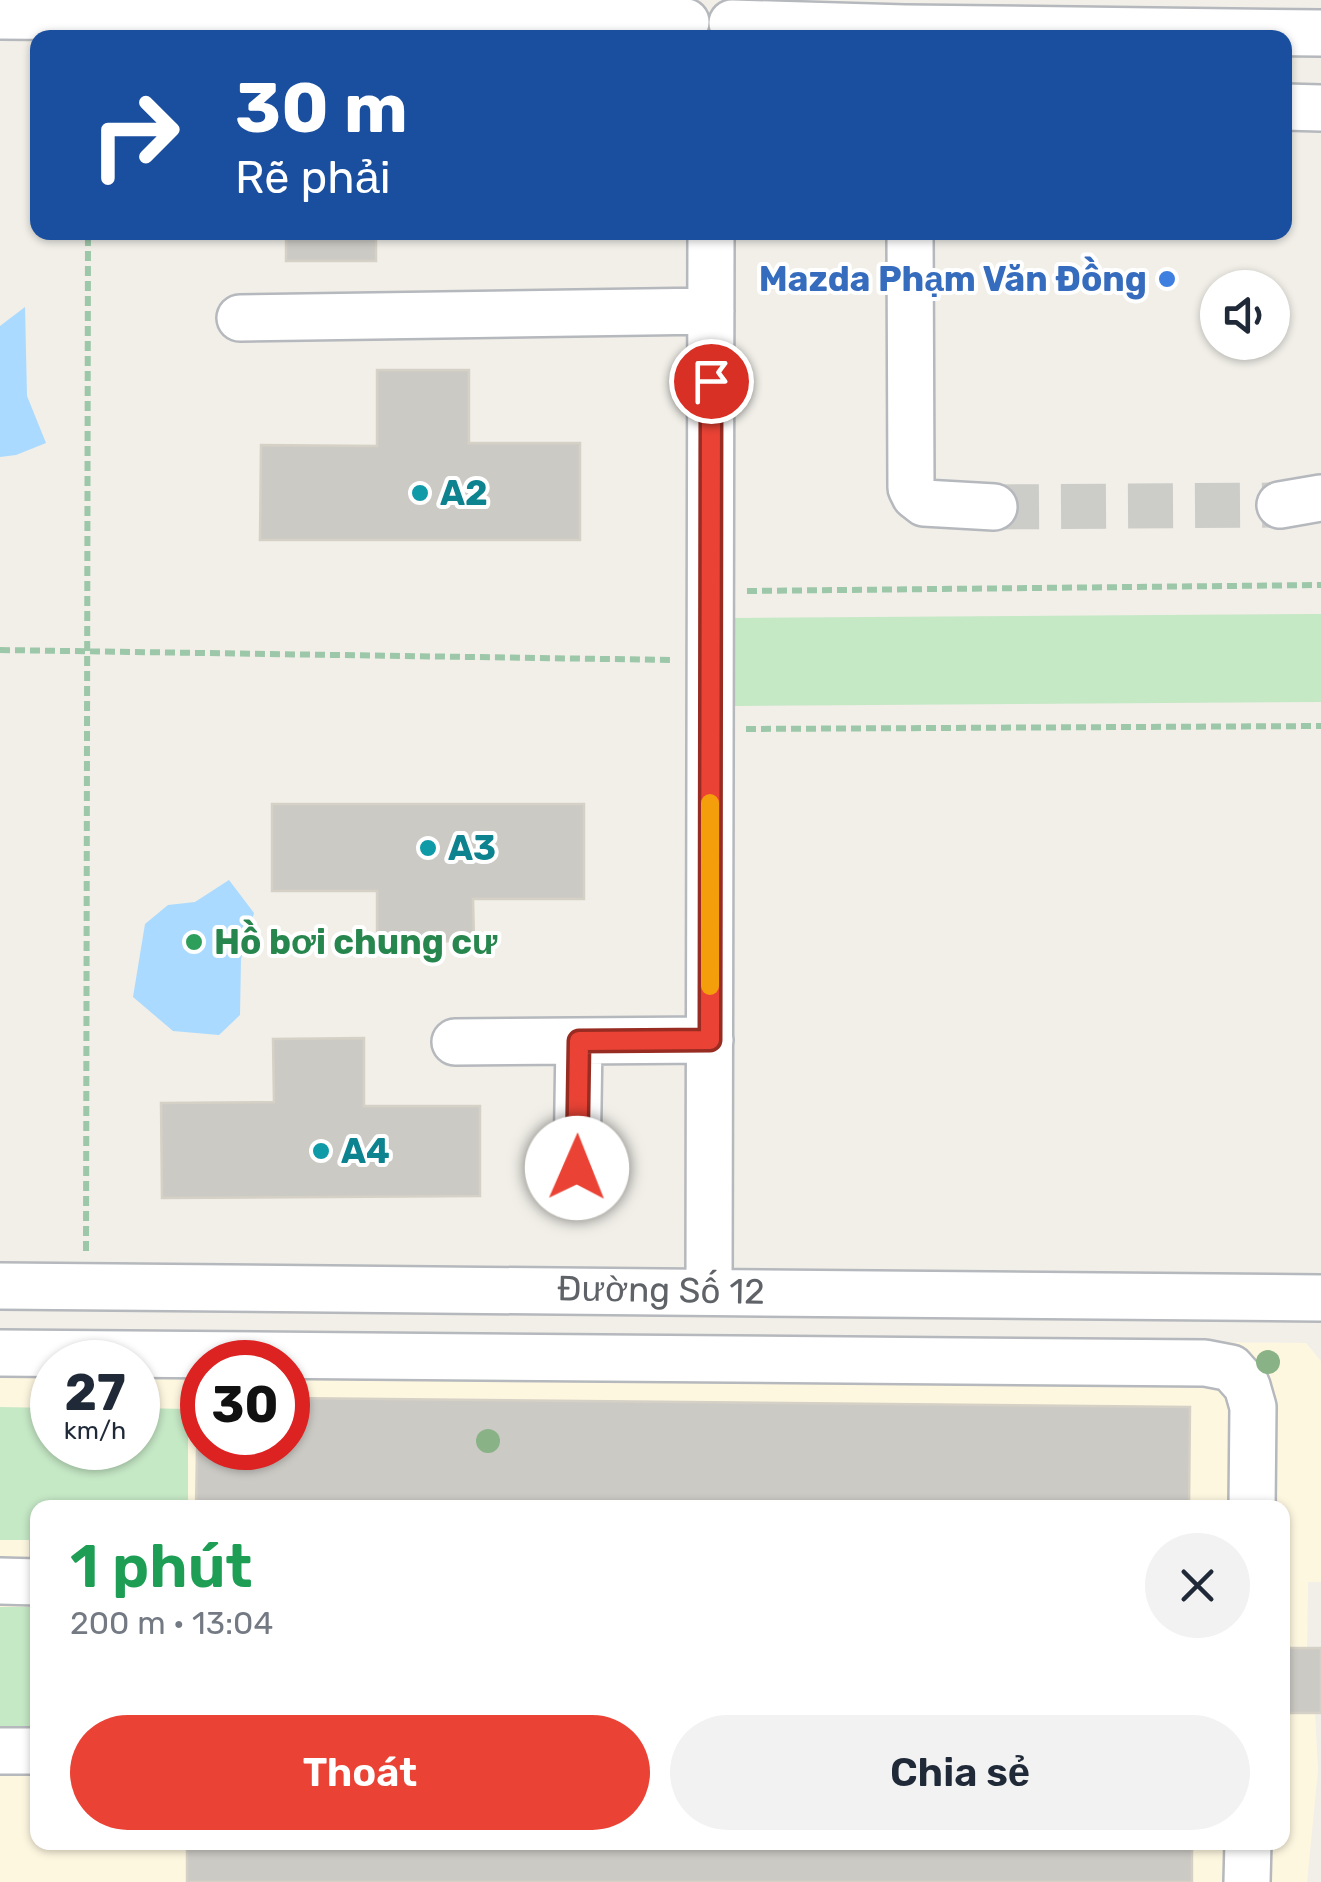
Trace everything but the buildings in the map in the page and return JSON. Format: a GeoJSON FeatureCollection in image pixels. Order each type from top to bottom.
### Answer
{"type":"FeatureCollection","features":[{"type":"Feature","properties":{"kind":"street"},"geometry":{"type":"LineString","coordinates":[[0,16],[88,9],[709,20],[863,30]]}},
{"type":"Feature","properties":{"kind":"street"},"geometry":{"type":"LineString","coordinates":[[946,30],[1129,15],[1289,30]]}},
{"type":"Feature","properties":{"kind":"street"},"geometry":{"type":"LineString","coordinates":[[1292,30],[1321,33]]}},
{"type":"Feature","properties":{"kind":"street"},"geometry":{"type":"LineString","coordinates":[[1292,107],[1321,108]]}},
{"type":"Feature","properties":{"kind":"street"},"geometry":{"type":"LineString","coordinates":[[709,1291],[711,240]]}},
{"type":"Feature","properties":{"kind":"street"},"geometry":{"type":"LineString","coordinates":[[910,240],[910,488],[924,503],[994,507]]}},
{"type":"Feature","properties":{"kind":"street"},"geometry":{"type":"LineString","coordinates":[[240,318],[711,310]]}},
{"type":"Feature","properties":{"kind":"street"},"geometry":{"type":"LineString","coordinates":[[455,1042],[710,1040]]}},
{"type":"Feature","properties":{"kind":"street"},"geometry":{"type":"LineString","coordinates":[[577,1168],[579,1041]]}},
{"type":"Feature","properties":{"kind":"street","name":"Đường Số 12"},"geometry":{"type":"LineString","coordinates":[[0,1286],[1321,1298]]}},
{"type":"Feature","properties":{"kind":"street"},"geometry":{"type":"LineString","coordinates":[[0,1353],[1205,1363],[1230,1368],[1247,1386],[1253,1407],[1252,1500]]}},
{"type":"Feature","properties":{"kind":"street"},"geometry":{"type":"LineString","coordinates":[[0,1581],[30,1582]]}},
{"type":"Feature","properties":{"kind":"street"},"geometry":{"type":"LineString","coordinates":[[0,1751],[30,1752]]}},
{"type":"Feature","properties":{"kind":"street"},"geometry":{"type":"LineString","coordinates":[[1247,1882],[1248,1850]]}},
{"type":"Feature","properties":{"kind":"path"},"geometry":{"type":"LineString","coordinates":[[86,1285],[88,240]]}},
{"type":"Feature","properties":{"kind":"path"},"geometry":{"type":"LineString","coordinates":[[710,592],[1321,585]]}},
{"type":"Feature","properties":{"kind":"path"},"geometry":{"type":"LineString","coordinates":[[0,650],[710,661]]}},
{"type":"Feature","properties":{"kind":"path"},"geometry":{"type":"LineString","coordinates":[[710,729],[1321,726]]}},
{"type":"Feature","properties":{"kind":"shaded area"},"geometry":{"type":"Polygon","coordinates":[[[0,1329],[1306,1343],[1321,1361],[1321,1582],[1308,1582],[1307,1648],[1321,1713],[1315,1713],[1318,1770],[1307,1882],[0,1882],[0,1329]]]}},
{"type":"Feature","properties":{"kind":"green space"},"geometry":{"type":"Polygon","coordinates":[[[1321,614],[1321,702],[734,706],[734,618],[1321,614]]]}},
{"type":"Feature","properties":{"kind":"green space"},"geometry":{"type":"Polygon","coordinates":[[[0,1407],[30,1408],[30,1470],[160,1470],[160,1408],[180,1409],[180,1470],[188,1470],[188,1500],[30,1500],[30,1571],[29,1540],[0,1540],[0,1407]]]}},
{"type":"Feature","properties":{"kind":"green space"},"geometry":{"type":"Polygon","coordinates":[[[0,1607],[30,1607],[30,1733],[0,1732],[0,1607]]]}},
{"type":"Feature","properties":{"kind":"water"},"geometry":{"type":"Polygon","coordinates":[[[25,307],[27,396],[46,443],[0,457],[0,326],[25,307]]]}},
{"type":"Feature","properties":{"kind":"water","name":"Hồ bơi chung cư"},"geometry":{"type":"Polygon","coordinates":[[[229,880],[254,913],[241,959],[240,1015],[219,1035],[173,1031],[133,997],[145,924],[168,905],[195,902],[229,880]]]}},
{"type":"Feature","properties":{"kind":"tunnel"},"geometry":{"type":"LineString","coordinates":[[994,507],[1280,505]]}},
{"type":"Feature","properties":{"kind":"slow traffic"},"geometry":{"type":"LineString","coordinates":[[710,803],[710,986]]}},
{"type":"Feature","properties":{"kind":"place","name":"Mazda Phạm Văn Đồng"},"geometry":{"type":"Point","coordinates":[1167,279]}},
{"type":"Feature","properties":{"kind":"place","name":"A2"},"geometry":{"type":"Point","coordinates":[420,493]}},
{"type":"Feature","properties":{"kind":"place","name":"A3"},"geometry":{"type":"Point","coordinates":[428,848]}},
{"type":"Feature","properties":{"kind":"place","name":"Hồ bơi chung cư"},"geometry":{"type":"Point","coordinates":[194,942]}},
{"type":"Feature","properties":{"kind":"place","name":"A4"},"geometry":{"type":"Point","coordinates":[321,1151]}},
{"type":"Feature","properties":{"kind":"route"},"geometry":{"type":"LineString","coordinates":[[577,1168],[579,1041],[710,1040],[711,381]]}}]}
